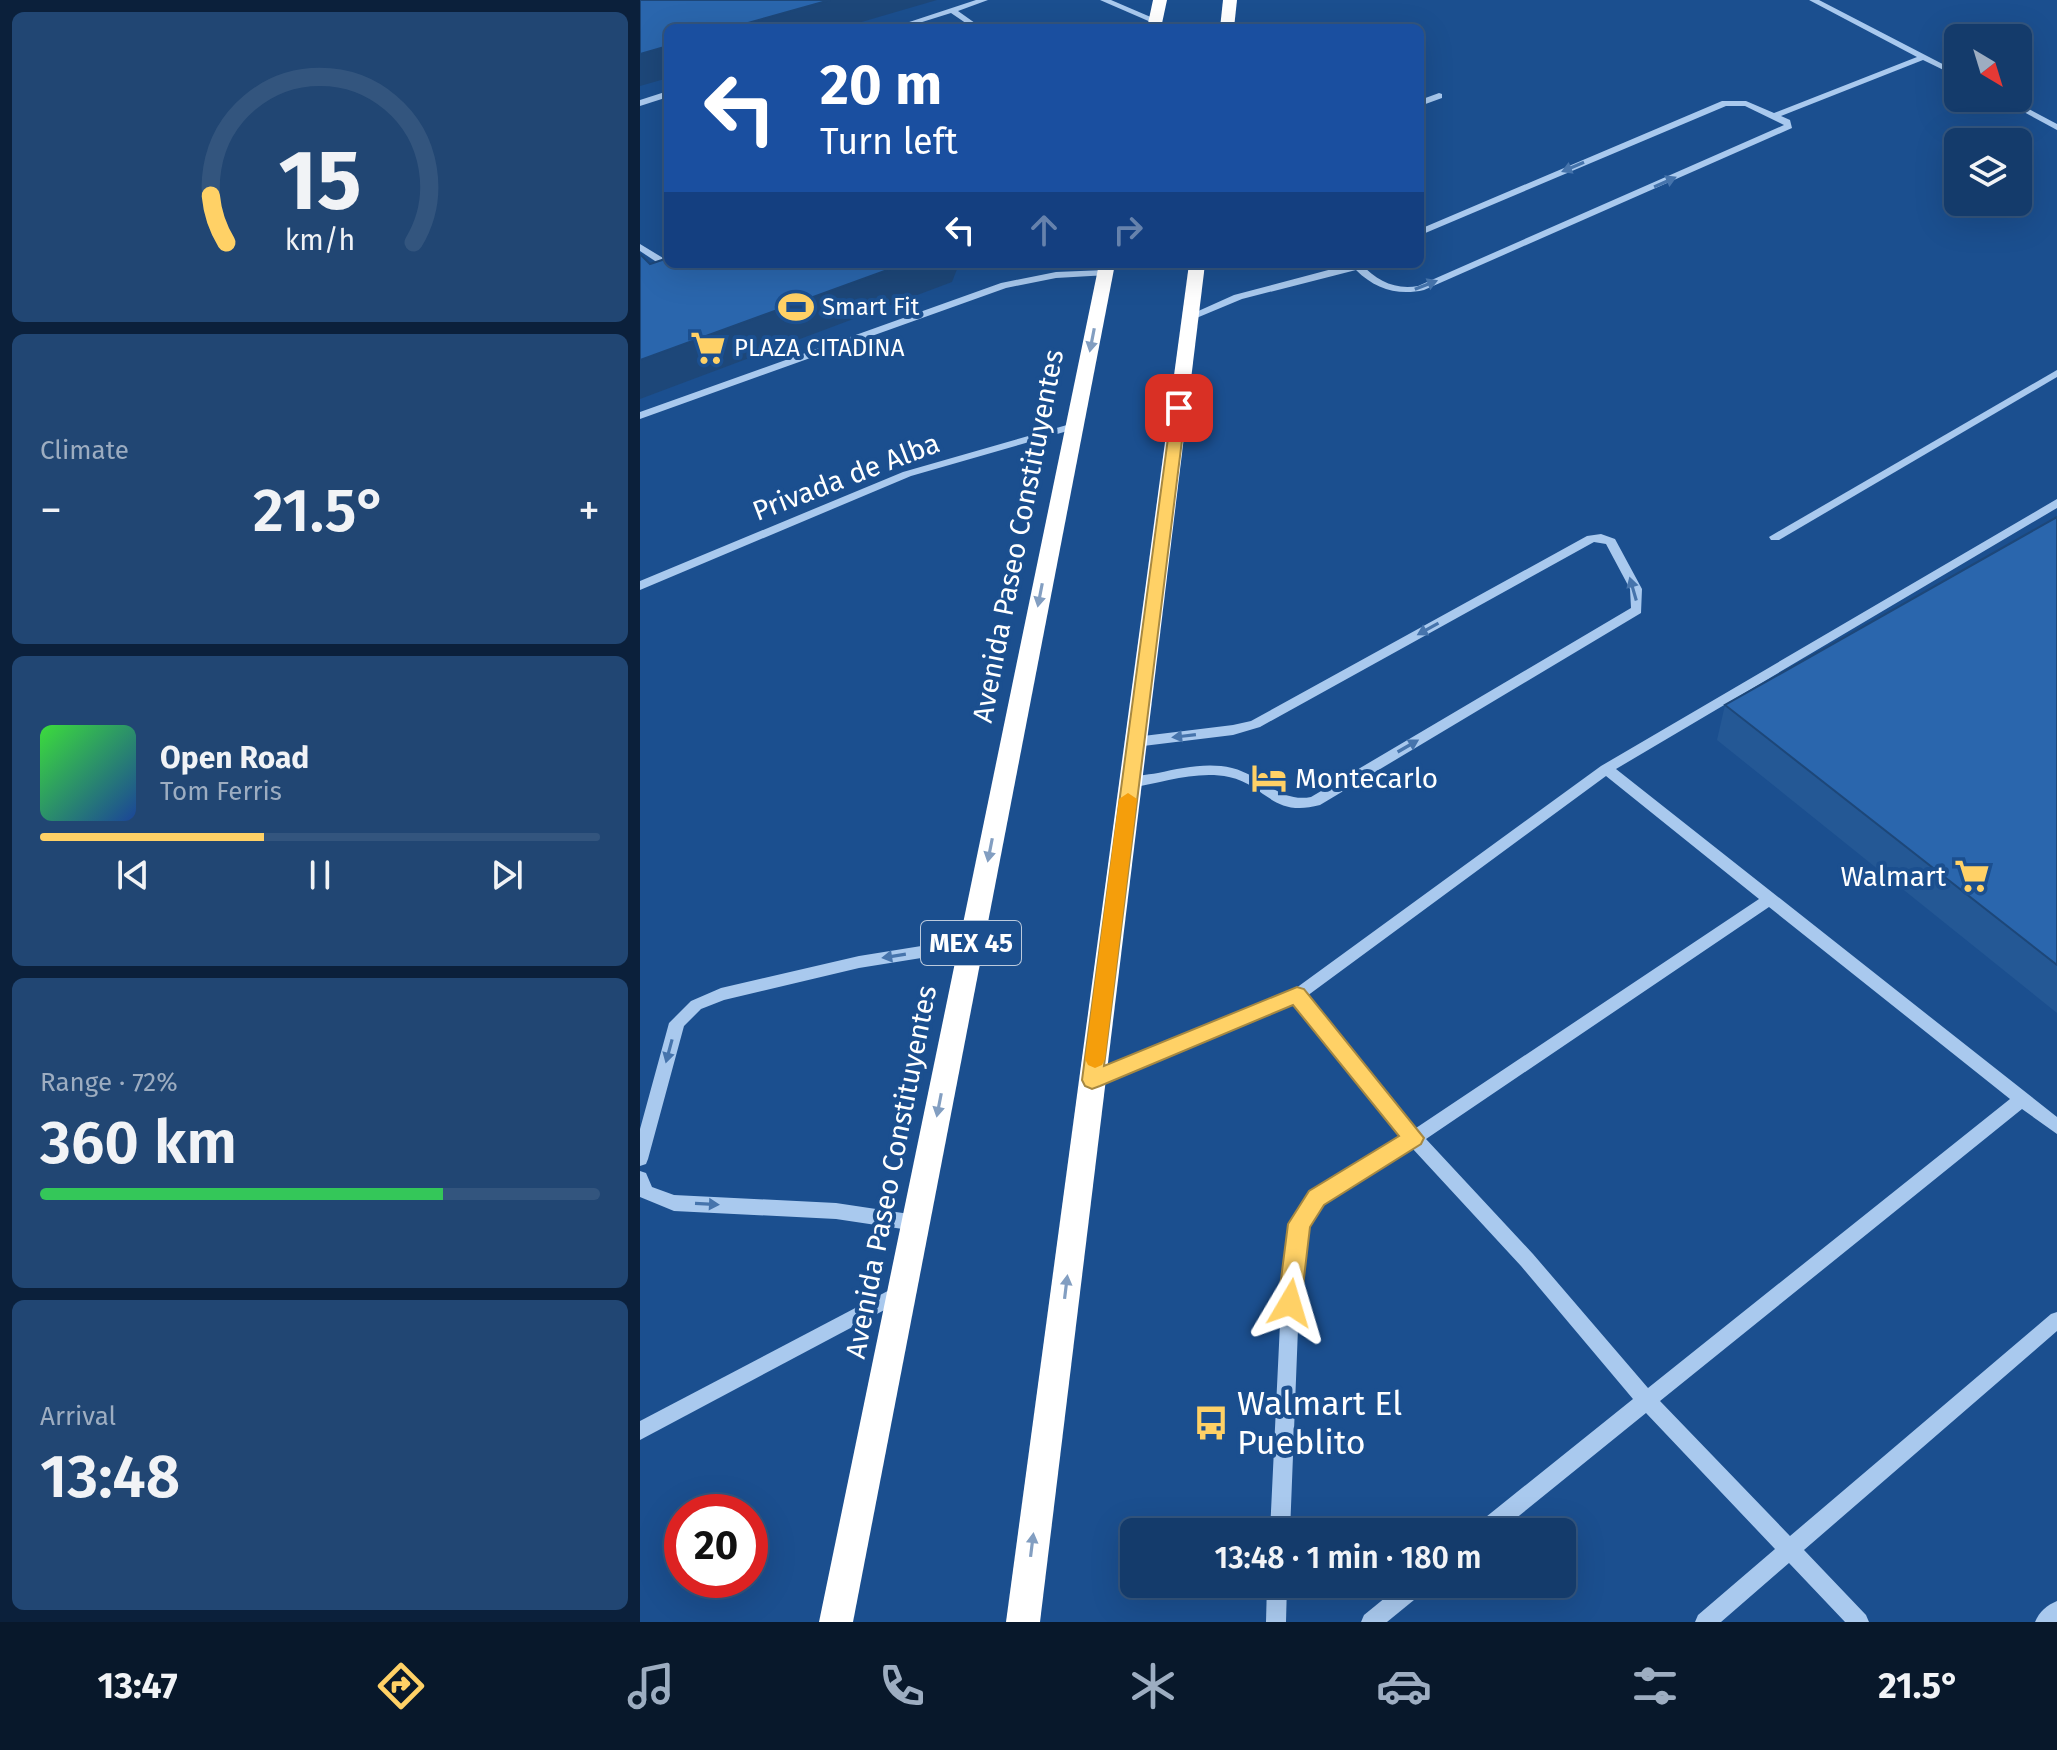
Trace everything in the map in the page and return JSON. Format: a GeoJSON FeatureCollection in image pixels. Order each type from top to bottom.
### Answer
{"type":"FeatureCollection","features":[{"type":"Feature","properties":{"kind":"highway"},"geometry":{"type":"LineString","coordinates":[[1155,24],[1160,0]]}},
{"type":"Feature","properties":{"kind":"highway"},"geometry":{"type":"LineString","coordinates":[[1227,24],[1230,0]]}},
{"type":"Feature","properties":{"kind":"highway","name":"Avenida Paseo Constituyentes"},"geometry":{"type":"LineString","coordinates":[[836,1622],[1106,268]]}},
{"type":"Feature","properties":{"kind":"highway"},"geometry":{"type":"LineString","coordinates":[[1023,1622],[1196,268]]}},
{"type":"Feature","properties":{"kind":"street"},"geometry":{"type":"LineString","coordinates":[[909,24],[984,0]]}},
{"type":"Feature","properties":{"kind":"street"},"geometry":{"type":"LineString","coordinates":[[1104,0],[1155,24]]}},
{"type":"Feature","properties":{"kind":"street"},"geometry":{"type":"LineString","coordinates":[[1813,0],[1944,68]]}},
{"type":"Feature","properties":{"kind":"street"},"geometry":{"type":"LineString","coordinates":[[953,11],[972,24]]}},
{"type":"Feature","properties":{"kind":"street"},"geometry":{"type":"LineString","coordinates":[[1775,116],[1923,57]]}},
{"type":"Feature","properties":{"kind":"street"},"geometry":{"type":"LineString","coordinates":[[640,103],[664,95]]}},
{"type":"Feature","properties":{"kind":"street"},"geometry":{"type":"LineString","coordinates":[[1424,102],[1439,96]]}},
{"type":"Feature","properties":{"kind":"street"},"geometry":{"type":"LineString","coordinates":[[1359,268],[1389,289],[1404,293],[1421,288],[1789,126],[1775,116],[1746,104],[1725,103],[1424,230]]}},
{"type":"Feature","properties":{"kind":"street"},"geometry":{"type":"LineString","coordinates":[[2029,112],[2057,127]]}},
{"type":"Feature","properties":{"kind":"street"},"geometry":{"type":"LineString","coordinates":[[640,247],[664,265]]}},
{"type":"Feature","properties":{"kind":"street"},"geometry":{"type":"LineString","coordinates":[[669,268],[683,274],[691,273]]}},
{"type":"Feature","properties":{"kind":"street"},"geometry":{"type":"LineString","coordinates":[[640,416],[1004,285],[1106,268]]}},
{"type":"Feature","properties":{"kind":"street"},"geometry":{"type":"LineString","coordinates":[[1190,317],[1238,297],[1348,268]]}},
{"type":"Feature","properties":{"kind":"street"},"geometry":{"type":"LineString","coordinates":[[1775,537],[2057,373]]}},
{"type":"Feature","properties":{"kind":"street","name":"Privada de Alba"},"geometry":{"type":"LineString","coordinates":[[640,586],[907,474],[1074,426]]}},
{"type":"Feature","properties":{"kind":"street"},"geometry":{"type":"LineString","coordinates":[[1092,1080],[1297,995],[1606,769],[2057,503]]}},
{"type":"Feature","properties":{"kind":"street"},"geometry":{"type":"LineString","coordinates":[[1130,783],[1214,771],[1242,777],[1283,801],[1298,806],[1315,801],[1616,624],[1637,610],[1636,589],[1611,542],[1601,538],[1591,539],[1255,724],[1233,730],[1135,742]]}},
{"type":"Feature","properties":{"kind":"street"},"geometry":{"type":"LineString","coordinates":[[1606,769],[2057,1127]]}},
{"type":"Feature","properties":{"kind":"street"},"geometry":{"type":"LineString","coordinates":[[1281,1518],[1290,1303],[1300,1224],[1317,1198],[1414,1138],[1770,899]]}},
{"type":"Feature","properties":{"kind":"street"},"geometry":{"type":"LineString","coordinates":[[640,1159],[677,1023],[696,1005],[721,994],[859,962],[971,944]]}},
{"type":"Feature","properties":{"kind":"street"},"geometry":{"type":"LineString","coordinates":[[1297,995],[1414,1138],[1527,1260],[1646,1400],[1859,1622]]}},
{"type":"Feature","properties":{"kind":"street"},"geometry":{"type":"LineString","coordinates":[[1500,1518],[2023,1098]]}},
{"type":"Feature","properties":{"kind":"street"},"geometry":{"type":"LineString","coordinates":[[640,1178],[646,1192],[674,1203],[836,1211],[916,1223]]}},
{"type":"Feature","properties":{"kind":"street"},"geometry":{"type":"LineString","coordinates":[[640,1431],[901,1292]]}},
{"type":"Feature","properties":{"kind":"street"},"geometry":{"type":"LineString","coordinates":[[1705,1622],[2057,1320]]}},
{"type":"Feature","properties":{"kind":"street"},"geometry":{"type":"LineString","coordinates":[[1276,1622],[1277,1598]]}},
{"type":"Feature","properties":{"kind":"street"},"geometry":{"type":"LineString","coordinates":[[1371,1622],[1401,1598]]}},
{"type":"Feature","properties":{"kind":"street"},"geometry":{"type":"LineString","coordinates":[[2045,1622],[2057,1611]]}},
{"type":"Feature","properties":{"kind":"building"},"geometry":{"type":"Polygon","coordinates":[[[640,0],[830,0],[744,24],[664,24],[664,47],[640,54],[640,0]]]}},
{"type":"Feature","properties":{"kind":"building"},"geometry":{"type":"Polygon","coordinates":[[[640,254],[650,264],[664,259],[664,268],[893,268],[640,360],[640,254]]]}},
{"type":"Feature","properties":{"kind":"building","name":"Walmart"},"geometry":{"type":"Polygon","coordinates":[[[2057,517],[2057,965],[1725,705],[2057,517]]]}},
{"type":"Feature","properties":{"kind":"slow traffic"},"geometry":{"type":"LineString","coordinates":[[1095,1059],[1128,799]]}},
{"type":"Feature","properties":{"kind":"place","name":"Smart Fit"},"geometry":{"type":"Point","coordinates":[796,307]}},
{"type":"Feature","properties":{"kind":"place","name":"PLAZA CITADINA"},"geometry":{"type":"Point","coordinates":[708,348]}},
{"type":"Feature","properties":{"kind":"place","name":"Montecarlo"},"geometry":{"type":"Point","coordinates":[1269,778]}},
{"type":"Feature","properties":{"kind":"place","name":"Walmart"},"geometry":{"type":"Point","coordinates":[1972,876]}},
{"type":"Feature","properties":{"kind":"place","name":"Walmart El Pueblito"},"geometry":{"type":"Point","coordinates":[1211,1423]}},
{"type":"Feature","properties":{"kind":"route"},"geometry":{"type":"LineString","coordinates":[[1179,408],[1092,1080],[1297,995],[1414,1138],[1317,1198],[1300,1224],[1290,1303]]}}]}
